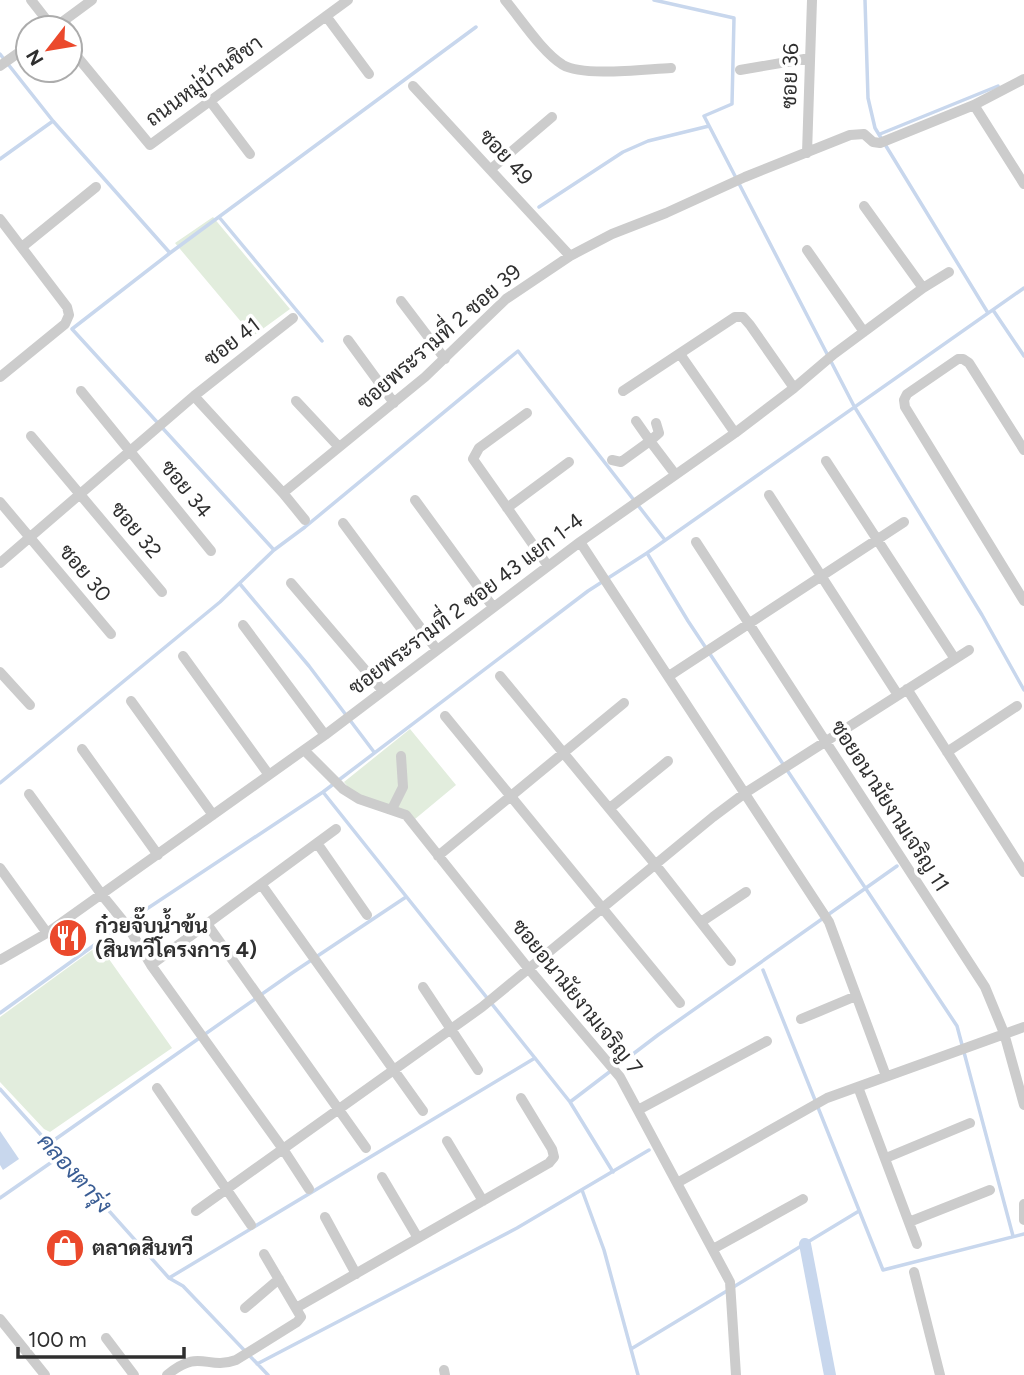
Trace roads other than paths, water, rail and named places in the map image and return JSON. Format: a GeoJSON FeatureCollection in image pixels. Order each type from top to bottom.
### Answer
{"type":"FeatureCollection","features":[{"type":"Feature","properties":{"kind":"street"},"geometry":{"type":"LineString","coordinates":[[31,0],[42,14]]}},
{"type":"Feature","properties":{"kind":"street"},"geometry":{"type":"LineString","coordinates":[[73,14],[92,0]]}},
{"type":"Feature","properties":{"kind":"street","name":"ถนนหมู่บ้านชิชา"},"geometry":{"type":"LineString","coordinates":[[84,65],[150,145],[348,0]]}},
{"type":"Feature","properties":{"kind":"street"},"geometry":{"type":"LineString","coordinates":[[505,0],[541,43],[566,67],[586,71],[671,68]]}},
{"type":"Feature","properties":{"kind":"street","name":"ซอย 36"},"geometry":{"type":"LineString","coordinates":[[807,153],[811,0]]}},
{"type":"Feature","properties":{"kind":"street"},"geometry":{"type":"LineString","coordinates":[[326,16],[369,75]]}},
{"type":"Feature","properties":{"kind":"street"},"geometry":{"type":"LineString","coordinates":[[740,70],[810,58]]}},
{"type":"Feature","properties":{"kind":"street","name":"ซอยพระรามที่ 2 ซอย 39"},"geometry":{"type":"LineString","coordinates":[[283,493],[445,359],[506,299],[570,256],[612,233],[666,213],[740,179],[857,134],[864,134],[873,142],[880,143],[974,105],[1024,79]]}},
{"type":"Feature","properties":{"kind":"street","name":"ซอย 49"},"geometry":{"type":"LineString","coordinates":[[414,86],[570,256]]}},
{"type":"Feature","properties":{"kind":"street"},"geometry":{"type":"LineString","coordinates":[[210,101],[250,154]]}},
{"type":"Feature","properties":{"kind":"street"},"geometry":{"type":"LineString","coordinates":[[974,105],[1024,184]]}},
{"type":"Feature","properties":{"kind":"street"},"geometry":{"type":"LineString","coordinates":[[491,169],[552,117]]}},
{"type":"Feature","properties":{"kind":"street"},"geometry":{"type":"LineString","coordinates":[[22,247],[96,187]]}},
{"type":"Feature","properties":{"kind":"street"},"geometry":{"type":"LineString","coordinates":[[864,206],[923,288]]}},
{"type":"Feature","properties":{"kind":"street"},"geometry":{"type":"LineString","coordinates":[[0,219],[67,307],[69,316],[65,324],[0,377]]}},
{"type":"Feature","properties":{"kind":"street"},"geometry":{"type":"LineString","coordinates":[[807,250],[864,332]]}},
{"type":"Feature","properties":{"kind":"street","name":"ซอยพระรามที่ 2 ซอย 43 แยก 1-4"},"geometry":{"type":"LineString","coordinates":[[0,960],[47,933],[102,895],[325,735],[580,542],[735,433],[834,354],[949,272]]}},
{"type":"Feature","properties":{"kind":"street"},"geometry":{"type":"LineString","coordinates":[[401,301],[445,359]]}},
{"type":"Feature","properties":{"kind":"street"},"geometry":{"type":"LineString","coordinates":[[623,391],[735,317],[743,317],[794,388]]}},
{"type":"Feature","properties":{"kind":"street","name":"ซอย 41"},"geometry":{"type":"LineString","coordinates":[[194,396],[293,318]]}},
{"type":"Feature","properties":{"kind":"street"},"geometry":{"type":"LineString","coordinates":[[348,340],[394,402]]}},
{"type":"Feature","properties":{"kind":"street"},"geometry":{"type":"LineString","coordinates":[[680,354],[735,433]]}},
{"type":"Feature","properties":{"kind":"street"},"geometry":{"type":"LineString","coordinates":[[1024,450],[969,363],[963,359],[958,359],[917,387],[907,394],[904,400],[905,407],[1024,601]]}},
{"type":"Feature","properties":{"kind":"street","name":"ซอย 34"},"geometry":{"type":"LineString","coordinates":[[81,391],[211,551]]}},
{"type":"Feature","properties":{"kind":"street"},"geometry":{"type":"LineString","coordinates":[[0,563],[194,396],[305,520]]}},
{"type":"Feature","properties":{"kind":"street"},"geometry":{"type":"LineString","coordinates":[[296,401],[338,447]]}},
{"type":"Feature","properties":{"kind":"street"},"geometry":{"type":"LineString","coordinates":[[527,412],[473,455],[476,465],[548,566]]}},
{"type":"Feature","properties":{"kind":"street"},"geometry":{"type":"LineString","coordinates":[[636,421],[675,474]]}},
{"type":"Feature","properties":{"kind":"street"},"geometry":{"type":"LineString","coordinates":[[612,460],[621,462],[650,441],[659,433],[656,423]]}},
{"type":"Feature","properties":{"kind":"street","name":"ซอย 32"},"geometry":{"type":"LineString","coordinates":[[32,436],[162,592]]}},
{"type":"Feature","properties":{"kind":"street"},"geometry":{"type":"LineString","coordinates":[[827,461],[955,659]]}},
{"type":"Feature","properties":{"kind":"street"},"geometry":{"type":"LineString","coordinates":[[507,508],[569,462]]}},
{"type":"Feature","properties":{"kind":"street"},"geometry":{"type":"LineString","coordinates":[[769,495],[822,576],[947,752],[1024,872]]}},
{"type":"Feature","properties":{"kind":"street"},"geometry":{"type":"LineString","coordinates":[[415,500],[493,607]]}},
{"type":"Feature","properties":{"kind":"street","name":"ซอย 30"},"geometry":{"type":"LineString","coordinates":[[0,502],[111,634]]}},
{"type":"Feature","properties":{"kind":"street"},"geometry":{"type":"LineString","coordinates":[[669,676],[904,522]]}},
{"type":"Feature","properties":{"kind":"street"},"geometry":{"type":"LineString","coordinates":[[343,523],[437,650]]}},
{"type":"Feature","properties":{"kind":"street"},"geometry":{"type":"LineString","coordinates":[[580,542],[829,922],[886,1076]]}},
{"type":"Feature","properties":{"kind":"street","name":"ซอยอนามัยงามเจริญ 11"},"geometry":{"type":"LineString","coordinates":[[696,542],[985,987],[1004,1033],[1024,1105]]}},
{"type":"Feature","properties":{"kind":"street"},"geometry":{"type":"LineString","coordinates":[[291,583],[383,691]]}},
{"type":"Feature","properties":{"kind":"street"},"geometry":{"type":"LineString","coordinates":[[243,625],[325,735]]}},
{"type":"Feature","properties":{"kind":"street"},"geometry":{"type":"LineString","coordinates":[[196,1211],[482,1007],[745,793],[969,650]]}},
{"type":"Feature","properties":{"kind":"street"},"geometry":{"type":"LineString","coordinates":[[183,656],[269,775]]}},
{"type":"Feature","properties":{"kind":"street"},"geometry":{"type":"LineString","coordinates":[[0,672],[30,705]]}},
{"type":"Feature","properties":{"kind":"street"},"geometry":{"type":"LineString","coordinates":[[500,676],[610,808],[731,961]]}},
{"type":"Feature","properties":{"kind":"street"},"geometry":{"type":"LineString","coordinates":[[131,701],[213,815]]}},
{"type":"Feature","properties":{"kind":"street"},"geometry":{"type":"LineString","coordinates":[[438,856],[624,703]]}},
{"type":"Feature","properties":{"kind":"street"},"geometry":{"type":"LineString","coordinates":[[947,752],[1017,706]]}},
{"type":"Feature","properties":{"kind":"street"},"geometry":{"type":"LineString","coordinates":[[445,716],[680,1003]]}},
{"type":"Feature","properties":{"kind":"street"},"geometry":{"type":"LineString","coordinates":[[82,749],[158,855]]}},
{"type":"Feature","properties":{"kind":"street","name":"ซอยอนามัยงามเจริญ 7"},"geometry":{"type":"LineString","coordinates":[[304,750],[343,789],[359,799],[406,816],[620,1077],[730,1282],[736,1375]]}},
{"type":"Feature","properties":{"kind":"street"},"geometry":{"type":"LineString","coordinates":[[392,809],[403,787],[401,756]]}},
{"type":"Feature","properties":{"kind":"street"},"geometry":{"type":"LineString","coordinates":[[610,808],[668,761]]}},
{"type":"Feature","properties":{"kind":"street"},"geometry":{"type":"LineString","coordinates":[[29,794],[128,927],[151,965],[208,1042],[309,1189]]}},
{"type":"Feature","properties":{"kind":"street"},"geometry":{"type":"LineString","coordinates":[[151,965],[336,829]]}},
{"type":"Feature","properties":{"kind":"street"},"geometry":{"type":"LineString","coordinates":[[317,843],[367,915]]}},
{"type":"Feature","properties":{"kind":"street"},"geometry":{"type":"LineString","coordinates":[[0,868],[47,933]]}},
{"type":"Feature","properties":{"kind":"street"},"geometry":{"type":"LineString","coordinates":[[261,884],[423,1111]]}},
{"type":"Feature","properties":{"kind":"street"},"geometry":{"type":"LineString","coordinates":[[701,922],[746,892]]}},
{"type":"Feature","properties":{"kind":"street"},"geometry":{"type":"LineString","coordinates":[[207,924],[366,1148]]}},
{"type":"Feature","properties":{"kind":"street"},"geometry":{"type":"LineString","coordinates":[[423,987],[478,1070]]}},
{"type":"Feature","properties":{"kind":"street"},"geometry":{"type":"LineString","coordinates":[[802,1019],[856,996]]}},
{"type":"Feature","properties":{"kind":"street"},"geometry":{"type":"LineString","coordinates":[[677,1183],[827,1098],[1024,1027]]}},
{"type":"Feature","properties":{"kind":"street"},"geometry":{"type":"LineString","coordinates":[[638,1110],[767,1041]]}},
{"type":"Feature","properties":{"kind":"street"},"geometry":{"type":"LineString","coordinates":[[858,1087],[917,1244]]}},
{"type":"Feature","properties":{"kind":"street"},"geometry":{"type":"LineString","coordinates":[[157,1088],[251,1225]]}},
{"type":"Feature","properties":{"kind":"street"},"geometry":{"type":"LineString","coordinates":[[296,1308],[548,1163],[554,1157],[552,1149],[521,1098]]}},
{"type":"Feature","properties":{"kind":"street"},"geometry":{"type":"LineString","coordinates":[[886,1158],[970,1123]]}},
{"type":"Feature","properties":{"kind":"street"},"geometry":{"type":"LineString","coordinates":[[447,1141],[483,1201]]}},
{"type":"Feature","properties":{"kind":"street"},"geometry":{"type":"LineString","coordinates":[[382,1177],[418,1238]]}},
{"type":"Feature","properties":{"kind":"street"},"geometry":{"type":"LineString","coordinates":[[909,1222],[990,1190]]}},
{"type":"Feature","properties":{"kind":"street"},"geometry":{"type":"LineString","coordinates":[[713,1249],[803,1199]]}},
{"type":"Feature","properties":{"kind":"street"},"geometry":{"type":"LineString","coordinates":[[1024,1204],[1024,1220]]}},
{"type":"Feature","properties":{"kind":"street"},"geometry":{"type":"LineString","coordinates":[[325,1217],[355,1274]]}},
{"type":"Feature","properties":{"kind":"street"},"geometry":{"type":"LineString","coordinates":[[167,1375],[187,1361],[226,1363],[236,1360],[293,1326],[301,1317],[264,1255]]}},
{"type":"Feature","properties":{"kind":"street"},"geometry":{"type":"LineString","coordinates":[[914,1272],[940,1375]]}},
{"type":"Feature","properties":{"kind":"street"},"geometry":{"type":"LineString","coordinates":[[245,1308],[279,1279]]}},
{"type":"Feature","properties":{"kind":"street"},"geometry":{"type":"LineString","coordinates":[[0,1321],[45,1375]]}},
{"type":"Feature","properties":{"kind":"street"},"geometry":{"type":"LineString","coordinates":[[106,1338],[134,1375]]}},
{"type":"Feature","properties":{"kind":"water"},"geometry":{"type":"Polygon","coordinates":[[[0,1131],[19,1159],[3,1170],[0,1165],[0,1131]]]}},
{"type":"Feature","properties":{"kind":"waterway"},"geometry":{"type":"LineString","coordinates":[[654,0],[734,18],[732,104],[704,116],[854,406],[982,615],[1024,690]]}},
{"type":"Feature","properties":{"kind":"waterway"},"geometry":{"type":"LineString","coordinates":[[865,0],[868,98],[875,128],[988,313]]}},
{"type":"Feature","properties":{"kind":"waterway"},"geometry":{"type":"LineString","coordinates":[[170,253],[476,27]]}},
{"type":"Feature","properties":{"kind":"waterway"},"geometry":{"type":"LineString","coordinates":[[0,54],[53,121],[0,159]]}},
{"type":"Feature","properties":{"kind":"waterway"},"geometry":{"type":"LineString","coordinates":[[880,134],[998,86]]}},
{"type":"Feature","properties":{"kind":"waterway"},"geometry":{"type":"LineString","coordinates":[[53,121],[170,253],[72,329],[274,550]]}},
{"type":"Feature","properties":{"kind":"waterway"},"geometry":{"type":"LineString","coordinates":[[539,207],[623,152],[648,141],[709,126]]}},
{"type":"Feature","properties":{"kind":"waterway"},"geometry":{"type":"LineString","coordinates":[[219,217],[322,341]]}},
{"type":"Feature","properties":{"kind":"waterway"},"geometry":{"type":"LineString","coordinates":[[0,1013],[118,928],[323,792],[588,591],[647,553],[1024,288]]}},
{"type":"Feature","properties":{"kind":"waterway"},"geometry":{"type":"LineString","coordinates":[[993,310],[1024,356]]}},
{"type":"Feature","properties":{"kind":"waterway"},"geometry":{"type":"LineString","coordinates":[[0,783],[220,602],[274,550],[518,351],[665,540]]}},
{"type":"Feature","properties":{"kind":"waterway"},"geometry":{"type":"LineString","coordinates":[[647,553],[688,621],[957,1026],[1013,1236]]}},
{"type":"Feature","properties":{"kind":"waterway"},"geometry":{"type":"LineString","coordinates":[[240,584],[309,666],[374,752]]}},
{"type":"Feature","properties":{"kind":"waterway"},"geometry":{"type":"LineString","coordinates":[[323,792],[570,1102],[613,1172]]}},
{"type":"Feature","properties":{"kind":"waterway"},"geometry":{"type":"LineString","coordinates":[[570,1102],[658,1035],[897,866]]}},
{"type":"Feature","properties":{"kind":"waterway"},"geometry":{"type":"LineString","coordinates":[[50,1143],[292,973],[406,897]]}},
{"type":"Feature","properties":{"kind":"waterway"},"geometry":{"type":"LineString","coordinates":[[763,970],[883,1270],[1024,1234]]}},
{"type":"Feature","properties":{"kind":"waterway"},"geometry":{"type":"LineString","coordinates":[[169,1278],[535,1058]]}},
{"type":"Feature","properties":{"kind":"waterway","name":"คลองตารุ่ง"},"geometry":{"type":"LineString","coordinates":[[0,1089],[169,1278],[183,1286],[268,1375]]}},
{"type":"Feature","properties":{"kind":"waterway"},"geometry":{"type":"LineString","coordinates":[[257,1364],[517,1228],[649,1150]]}},
{"type":"Feature","properties":{"kind":"waterway"},"geometry":{"type":"LineString","coordinates":[[0,1198],[59,1157]]}},
{"type":"Feature","properties":{"kind":"waterway"},"geometry":{"type":"LineString","coordinates":[[582,1190],[604,1250],[638,1375]]}},
{"type":"Feature","properties":{"kind":"waterway"},"geometry":{"type":"LineString","coordinates":[[631,1349],[859,1211]]}},
{"type":"Feature","properties":{"kind":"waterway"},"geometry":{"type":"LineString","coordinates":[[805,1244],[830,1375]]}},
{"type":"Feature","properties":{"kind":"place","name":"ก๋วยจั๊บน้ำข้น (สินทวีโครงการ 4)"},"geometry":{"type":"Point","coordinates":[68,938]}},
{"type":"Feature","properties":{"kind":"place","name":"ตลาดสินทวี"},"geometry":{"type":"Point","coordinates":[65,1248]}}]}
